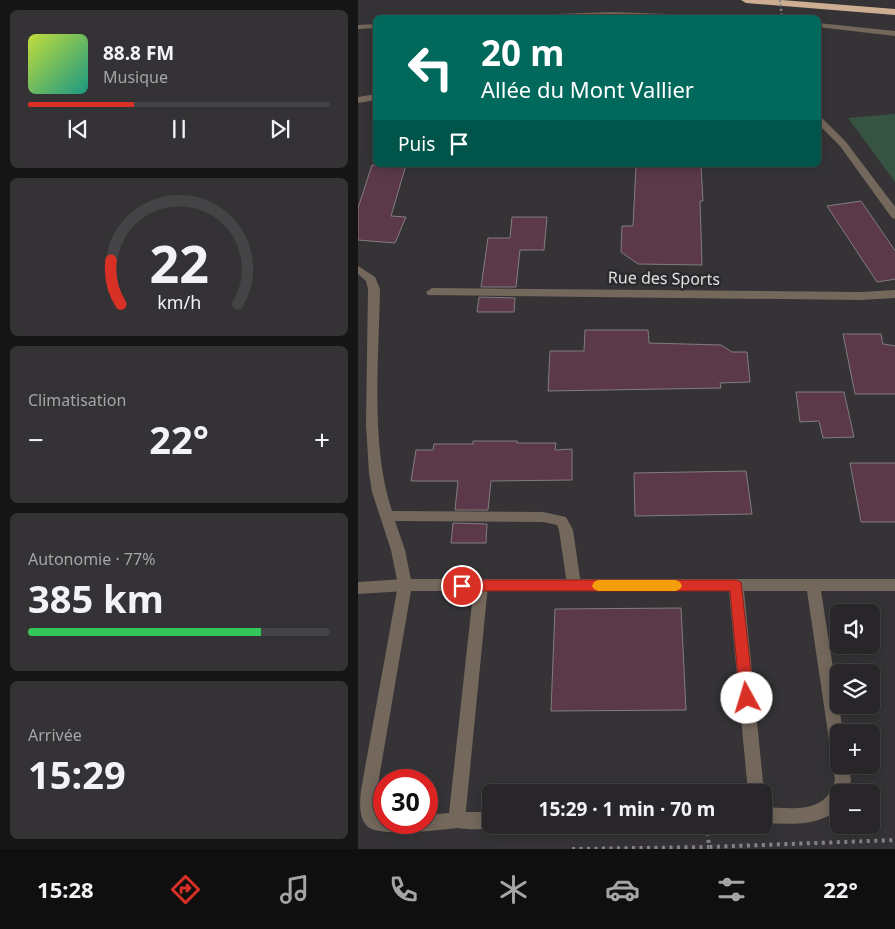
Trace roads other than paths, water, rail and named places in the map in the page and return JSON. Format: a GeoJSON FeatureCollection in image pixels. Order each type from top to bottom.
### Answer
{"type":"FeatureCollection","features":[{"type":"Feature","properties":{"kind":"highway"},"geometry":{"type":"LineString","coordinates":[[746,0],[896,12]]}},
{"type":"Feature","properties":{"kind":"street"},"geometry":{"type":"LineString","coordinates":[[598,15],[655,15]]}},
{"type":"Feature","properties":{"kind":"street"},"geometry":{"type":"LineString","coordinates":[[821,24],[896,34]]}},
{"type":"Feature","properties":{"kind":"street"},"geometry":{"type":"LineString","coordinates":[[358,27],[373,26]]}},
{"type":"Feature","properties":{"kind":"street"},"geometry":{"type":"LineString","coordinates":[[358,100],[373,98]]}},
{"type":"Feature","properties":{"kind":"street"},"geometry":{"type":"LineString","coordinates":[[822,127],[867,175],[896,216]]}},
{"type":"Feature","properties":{"kind":"street"},"geometry":{"type":"LineString","coordinates":[[358,269],[371,279],[374,289],[373,443],[376,473],[398,550],[405,586],[369,790],[368,810],[374,821],[390,824],[434,824],[457,820],[482,820]]}},
{"type":"Feature","properties":{"kind":"street","name":"Rue des Sports"},"geometry":{"type":"LineString","coordinates":[[432,292],[860,296],[896,294]]}},
{"type":"Feature","properties":{"kind":"street"},"geometry":{"type":"LineString","coordinates":[[388,516],[543,517],[561,521],[566,530],[574,586]]}},
{"type":"Feature","properties":{"kind":"street"},"geometry":{"type":"LineString","coordinates":[[358,588],[405,586],[896,585]]}},
{"type":"Feature","properties":{"kind":"street"},"geometry":{"type":"LineString","coordinates":[[457,820],[480,586]]}},
{"type":"Feature","properties":{"kind":"street"},"geometry":{"type":"LineString","coordinates":[[736,586],[755,784]]}},
{"type":"Feature","properties":{"kind":"street"},"geometry":{"type":"LineString","coordinates":[[813,586],[834,724]]}},
{"type":"Feature","properties":{"kind":"street"},"geometry":{"type":"LineString","coordinates":[[772,815],[813,814],[830,806]]}}]}
